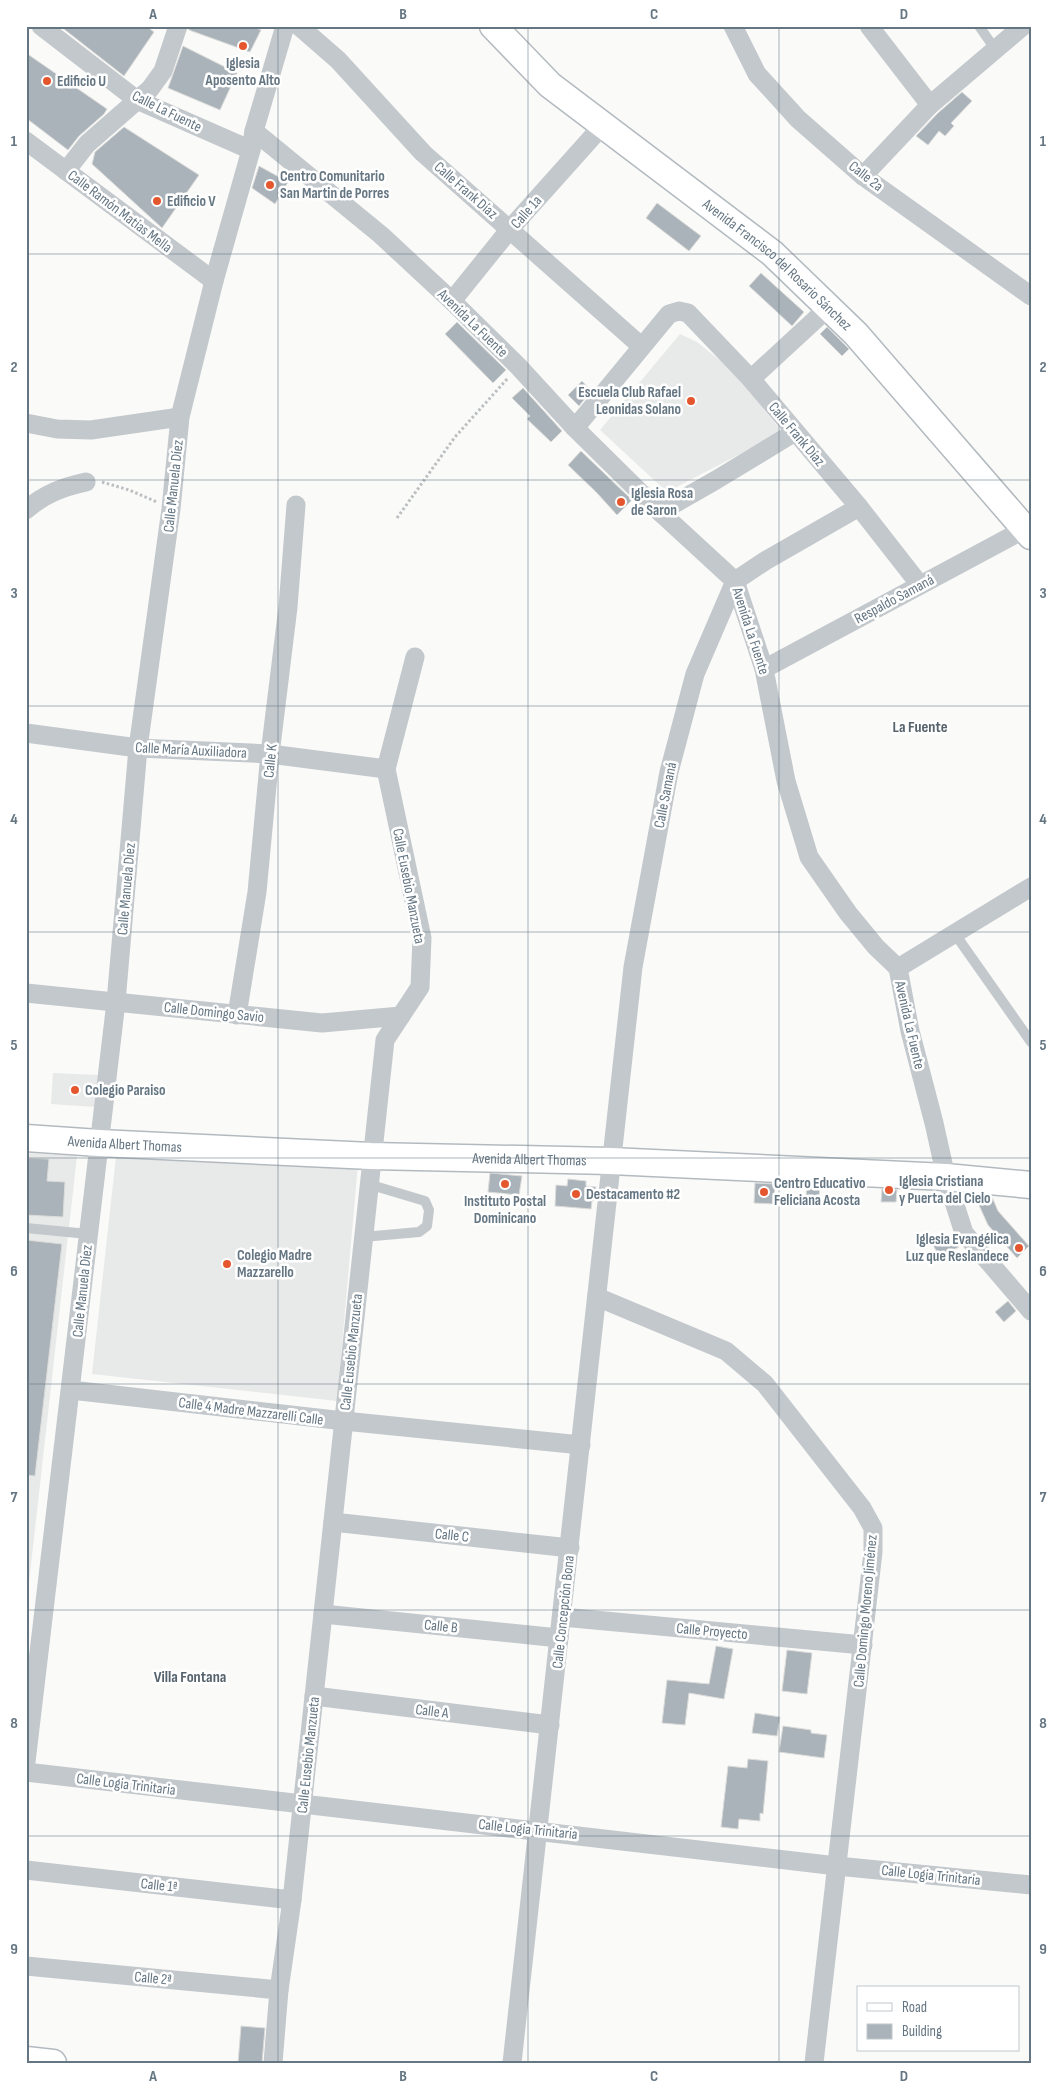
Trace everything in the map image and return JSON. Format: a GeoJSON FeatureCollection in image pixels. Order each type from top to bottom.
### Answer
{"type":"FeatureCollection","features":[{"type":"Feature","properties":{"kind":"main road","name":"Avenida Francisco del Rosario Sánchez"},"geometry":{"type":"LineString","coordinates":[[493,26],[550,84],[772,252],[856,334],[1029,526]]}},
{"type":"Feature","properties":{"kind":"main road","name":"Avenida Francisco del Rosario Sánchez"},"geometry":{"type":"LineString","coordinates":[[516,26],[544,57],[590,97],[758,224],[810,266],[922,386],[1029,526]]}},
{"type":"Feature","properties":{"kind":"main road","name":"Avenida Albert Thomas"},"geometry":{"type":"LineString","coordinates":[[26,1138],[371,1156],[611,1161],[946,1177],[1031,1185]]}},
{"type":"Feature","properties":{"kind":"main road"},"geometry":{"type":"LineString","coordinates":[[26,2060],[53,2063]]}},
{"type":"Feature","properties":{"kind":"street","name":"Calle La Fuente"},"geometry":{"type":"LineString","coordinates":[[41,26],[137,100],[251,150]]}},
{"type":"Feature","properties":{"kind":"street"},"geometry":{"type":"LineString","coordinates":[[66,171],[87,144],[150,89],[163,71],[178,26]]}},
{"type":"Feature","properties":{"kind":"street","name":"Calle Manuela Díez"},"geometry":{"type":"LineString","coordinates":[[26,1762],[116,1002],[138,748],[171,508],[180,418],[214,281],[284,26]]}},
{"type":"Feature","properties":{"kind":"street","name":"Calle Frank Díaz"},"geometry":{"type":"LineString","coordinates":[[299,26],[338,60],[423,153],[641,346]]}},
{"type":"Feature","properties":{"kind":"street","name":"Calle 2a"},"geometry":{"type":"LineString","coordinates":[[733,26],[758,74],[798,120],[863,176],[1031,296]]}},
{"type":"Feature","properties":{"kind":"street"},"geometry":{"type":"LineString","coordinates":[[869,26],[930,105]]}},
{"type":"Feature","properties":{"kind":"street"},"geometry":{"type":"LineString","coordinates":[[863,176],[930,105],[1024,26]]}},
{"type":"Feature","properties":{"kind":"street","name":"Calle 1a"},"geometry":{"type":"LineString","coordinates":[[452,300],[510,230],[603,125]]}},
{"type":"Feature","properties":{"kind":"street","name":"Avenida La Fuente"},"geometry":{"type":"LineString","coordinates":[[254,132],[381,235],[452,300],[518,366],[575,428],[660,512],[735,581],[764,669],[786,781],[809,857],[848,913],[876,947],[898,968],[910,1031],[946,1177],[964,1233],[1031,1311]]}},
{"type":"Feature","properties":{"kind":"street","name":"Calle Ramón Matías Mella"},"geometry":{"type":"LineString","coordinates":[[26,141],[214,281]]}},
{"type":"Feature","properties":{"kind":"street"},"geometry":{"type":"LineString","coordinates":[[751,378],[829,308]]}},
{"type":"Feature","properties":{"kind":"street","name":"Calle Frank Díaz"},"geometry":{"type":"LineString","coordinates":[[575,428],[669,314],[679,311],[688,313],[751,378],[859,507],[920,585]]}},
{"type":"Feature","properties":{"kind":"street"},"geometry":{"type":"LineString","coordinates":[[26,423],[57,429],[91,430],[180,418]]}},
{"type":"Feature","properties":{"kind":"street"},"geometry":{"type":"LineString","coordinates":[[660,512],[795,432]]}},
{"type":"Feature","properties":{"kind":"street"},"geometry":{"type":"LineString","coordinates":[[26,510],[38,499],[61,488],[86,482]]}},
{"type":"Feature","properties":{"kind":"street","name":"Calle K"},"geometry":{"type":"LineString","coordinates":[[237,1015],[257,892],[270,754],[288,607],[296,505]]}},
{"type":"Feature","properties":{"kind":"street"},"geometry":{"type":"LineString","coordinates":[[735,581],[765,561],[859,507]]}},
{"type":"Feature","properties":{"kind":"street","name":"Respaldo Samaná"},"geometry":{"type":"LineString","coordinates":[[764,669],[1029,526]]}},
{"type":"Feature","properties":{"kind":"street","name":"Calle Samaná"},"geometry":{"type":"LineString","coordinates":[[611,1161],[633,966],[668,772],[695,674],[735,581]]}},
{"type":"Feature","properties":{"kind":"street","name":"Calle Eusebio Manzueta"},"geometry":{"type":"LineString","coordinates":[[273,2063],[385,1040],[420,987],[422,938],[386,769],[415,657]]}},
{"type":"Feature","properties":{"kind":"street","name":"Calle María Auxiliadora"},"geometry":{"type":"LineString","coordinates":[[26,734],[138,748],[270,754],[386,769]]}},
{"type":"Feature","properties":{"kind":"street"},"geometry":{"type":"LineString","coordinates":[[898,968],[1031,888]]}},
{"type":"Feature","properties":{"kind":"street","name":"Calle Domingo Savio"},"geometry":{"type":"LineString","coordinates":[[26,994],[322,1023],[401,1016]]}},
{"type":"Feature","properties":{"kind":"street","name":"Calle Concepción Bona"},"geometry":{"type":"LineString","coordinates":[[512,2063],[611,1161]]}},
{"type":"Feature","properties":{"kind":"street","name":"Calle Domingo Moreno Jiménez"},"geometry":{"type":"LineString","coordinates":[[597,1297],[726,1351],[764,1384],[862,1508],[873,1528],[873,1552],[863,1645],[814,2063]]}},
{"type":"Feature","properties":{"kind":"street","name":"Calle 4 Madre Mazzarelli Calle"},"geometry":{"type":"LineString","coordinates":[[71,1390],[344,1422],[581,1445]]}},
{"type":"Feature","properties":{"kind":"street","name":"Calle C"},"geometry":{"type":"LineString","coordinates":[[333,1522],[570,1548]]}},
{"type":"Feature","properties":{"kind":"street","name":"Calle B"},"geometry":{"type":"LineString","coordinates":[[323,1614],[560,1638]]}},
{"type":"Feature","properties":{"kind":"street","name":"Calle Proyecto"},"geometry":{"type":"LineString","coordinates":[[562,1617],[863,1645]]}},
{"type":"Feature","properties":{"kind":"street","name":"Calle A"},"geometry":{"type":"LineString","coordinates":[[314,1696],[550,1725]]}},
{"type":"Feature","properties":{"kind":"street","name":"Calle Logia Trinitaria"},"geometry":{"type":"LineString","coordinates":[[26,1772],[837,1866],[1031,1885]]}},
{"type":"Feature","properties":{"kind":"street","name":"Calle 1ª"},"geometry":{"type":"LineString","coordinates":[[26,1870],[292,1900]]}},
{"type":"Feature","properties":{"kind":"street","name":"Calle 2ª"},"geometry":{"type":"LineString","coordinates":[[26,1966],[280,1990]]}},
{"type":"Feature","properties":{"kind":"lane"},"geometry":{"type":"LineString","coordinates":[[979,26],[995,49]]}},
{"type":"Feature","properties":{"kind":"lane"},"geometry":{"type":"LineString","coordinates":[[955,934],[1031,1042]]}},
{"type":"Feature","properties":{"kind":"lane"},"geometry":{"type":"LineString","coordinates":[[363,1237],[418,1232],[427,1226],[429,1210],[425,1201],[368,1184]]}},
{"type":"Feature","properties":{"kind":"lane"},"geometry":{"type":"LineString","coordinates":[[26,1228],[88,1234]]}},
{"type":"Feature","properties":{"kind":"path"},"geometry":{"type":"LineString","coordinates":[[397,518],[455,437],[518,366]]}},
{"type":"Feature","properties":{"kind":"path"},"geometry":{"type":"LineString","coordinates":[[86,482],[106,482],[171,508]]}},
{"type":"Feature","properties":{"kind":"shaded area","name":"Escuela Club Rafael Leonidas Solano"},"geometry":{"type":"Polygon","coordinates":[[[680,334],[697,342],[733,371],[782,432],[667,492],[600,430],[680,334]]]}},
{"type":"Feature","properties":{"kind":"shaded area","name":"Colegio Paraiso"},"geometry":{"type":"Polygon","coordinates":[[[53,1073],[98,1075],[96,1107],[51,1104],[53,1073]]]}},
{"type":"Feature","properties":{"kind":"shaded area","name":"Colegio Madre Mazzarello"},"geometry":{"type":"Polygon","coordinates":[[[118,1138],[359,1153],[337,1401],[92,1374],[118,1138]]]}},
{"type":"Feature","properties":{"kind":"shaded area"},"geometry":{"type":"Polygon","coordinates":[[[26,1153],[77,1156],[26,1609],[26,1153]]]}},
{"type":"Feature","properties":{"kind":"building"},"geometry":{"type":"Polygon","coordinates":[[[60,26],[146,26],[154,32],[124,76],[60,26]]]}},
{"type":"Feature","properties":{"kind":"building","name":"Iglesia Aposento Alto"},"geometry":{"type":"Polygon","coordinates":[[[189,26],[251,26],[261,30],[250,52],[189,30],[189,26]]]}},
{"type":"Feature","properties":{"kind":"building"},"geometry":{"type":"Polygon","coordinates":[[[183,46],[237,73],[220,110],[168,88],[183,46]]]}},
{"type":"Feature","properties":{"kind":"building","name":"Edificio U"},"geometry":{"type":"Polygon","coordinates":[[[26,53],[107,109],[104,114],[79,136],[68,150],[26,118],[26,53]]]}},
{"type":"Feature","properties":{"kind":"building"},"geometry":{"type":"Polygon","coordinates":[[[962,92],[972,101],[951,123],[954,126],[945,136],[939,131],[928,145],[916,136],[938,113],[962,92]]]}},
{"type":"Feature","properties":{"kind":"building","name":"Edificio V"},"geometry":{"type":"Polygon","coordinates":[[[124,127],[199,175],[162,228],[92,164],[95,152],[124,127]]]}},
{"type":"Feature","properties":{"kind":"building","name":"Centro Comunitario San Martin de Porres"},"geometry":{"type":"Polygon","coordinates":[[[259,166],[288,182],[275,204],[252,188],[259,166]]]}},
{"type":"Feature","properties":{"kind":"building"},"geometry":{"type":"Polygon","coordinates":[[[657,203],[701,236],[689,251],[646,218],[657,203]]]}},
{"type":"Feature","properties":{"kind":"building"},"geometry":{"type":"Polygon","coordinates":[[[761,273],[804,312],[792,326],[749,286],[761,273]]]}},
{"type":"Feature","properties":{"kind":"building"},"geometry":{"type":"Polygon","coordinates":[[[457,322],[506,370],[493,383],[445,334],[457,322]]]}},
{"type":"Feature","properties":{"kind":"building"},"geometry":{"type":"Polygon","coordinates":[[[827,327],[849,349],[842,356],[820,334],[827,327]]]}},
{"type":"Feature","properties":{"kind":"building"},"geometry":{"type":"Polygon","coordinates":[[[582,381],[591,391],[579,406],[568,395],[582,381]]]}},
{"type":"Feature","properties":{"kind":"building"},"geometry":{"type":"Polygon","coordinates":[[[523,388],[562,431],[551,442],[527,419],[530,416],[512,398],[523,388]]]}},
{"type":"Feature","properties":{"kind":"building"},"geometry":{"type":"Polygon","coordinates":[[[581,451],[632,500],[617,515],[568,465],[581,451]]]}},
{"type":"Feature","properties":{"kind":"building"},"geometry":{"type":"Polygon","coordinates":[[[26,1158],[49,1159],[47,1181],[65,1182],[63,1217],[26,1215],[26,1158]]]}},
{"type":"Feature","properties":{"kind":"building","name":"Instituto Postal Dominicano"},"geometry":{"type":"Polygon","coordinates":[[[490,1173],[522,1176],[519,1195],[488,1192],[490,1173]]]}},
{"type":"Feature","properties":{"kind":"building","name":"Destacamento #2"},"geometry":{"type":"Polygon","coordinates":[[[568,1179],[586,1181],[586,1186],[596,1187],[595,1200],[592,1201],[591,1209],[555,1206],[556,1185],[567,1186],[568,1179]]]}},
{"type":"Feature","properties":{"kind":"building","name":"Centro Educativo Feliciana Acosta"},"geometry":{"type":"Polygon","coordinates":[[[755,1183],[775,1184],[774,1204],[754,1203],[755,1183]]]}},
{"type":"Feature","properties":{"kind":"building"},"geometry":{"type":"Polygon","coordinates":[[[807,1185],[820,1186],[819,1196],[806,1196],[807,1185]]]}},
{"type":"Feature","properties":{"kind":"building"},"geometry":{"type":"Polygon","coordinates":[[[882,1189],[897,1190],[896,1202],[881,1202],[882,1189]]]}},
{"type":"Feature","properties":{"kind":"building"},"geometry":{"type":"Polygon","coordinates":[[[992,1197],[998,1211],[1029,1246],[1017,1258],[988,1225],[978,1203],[992,1197]]]}},
{"type":"Feature","properties":{"kind":"building"},"geometry":{"type":"Polygon","coordinates":[[[953,1235],[959,1247],[939,1256],[933,1245],[953,1235]]]}},
{"type":"Feature","properties":{"kind":"building"},"geometry":{"type":"Polygon","coordinates":[[[26,1240],[62,1244],[35,1476],[26,1475],[26,1240]]]}},
{"type":"Feature","properties":{"kind":"building"},"geometry":{"type":"Polygon","coordinates":[[[1008,1301],[1016,1311],[1004,1322],[995,1312],[1008,1301]]]}},
{"type":"Feature","properties":{"kind":"building"},"geometry":{"type":"Polygon","coordinates":[[[716,1646],[733,1649],[724,1699],[689,1693],[685,1725],[662,1723],[667,1680],[709,1684],[716,1646]]]}},
{"type":"Feature","properties":{"kind":"building"},"geometry":{"type":"Polygon","coordinates":[[[787,1650],[812,1653],[807,1694],[782,1691],[787,1650]]]}},
{"type":"Feature","properties":{"kind":"building"},"geometry":{"type":"Polygon","coordinates":[[[755,1713],[780,1717],[777,1736],[752,1733],[755,1713]]]}},
{"type":"Feature","properties":{"kind":"building"},"geometry":{"type":"Polygon","coordinates":[[[783,1726],[811,1730],[811,1733],[827,1735],[824,1758],[779,1752],[783,1726]]]}},
{"type":"Feature","properties":{"kind":"building"},"geometry":{"type":"Polygon","coordinates":[[[748,1759],[768,1761],[763,1814],[760,1813],[760,1821],[739,1819],[738,1829],[721,1827],[728,1766],[747,1768],[748,1759]]]}},
{"type":"Feature","properties":{"kind":"building"},"geometry":{"type":"Polygon","coordinates":[[[241,2026],[265,2028],[262,2063],[238,2063],[241,2026]]]}},
{"type":"Feature","properties":{"kind":"place","name":"Iglesia Aposento Alto"},"geometry":{"type":"Point","coordinates":[243,46]}},
{"type":"Feature","properties":{"kind":"place","name":"Edificio U"},"geometry":{"type":"Point","coordinates":[47,81]}},
{"type":"Feature","properties":{"kind":"place","name":"Centro Comunitario San Martin de Porres"},"geometry":{"type":"Point","coordinates":[270,185]}},
{"type":"Feature","properties":{"kind":"place","name":"Edificio V"},"geometry":{"type":"Point","coordinates":[157,201]}},
{"type":"Feature","properties":{"kind":"place","name":"Escuela Club Rafael Leonidas Solano"},"geometry":{"type":"Point","coordinates":[691,401]}},
{"type":"Feature","properties":{"kind":"place","name":"Iglesia Rosa de Saron"},"geometry":{"type":"Point","coordinates":[621,502]}},
{"type":"Feature","properties":{"kind":"place","name":"Colegio Paraiso"},"geometry":{"type":"Point","coordinates":[75,1090]}},
{"type":"Feature","properties":{"kind":"place","name":"Instituto Postal Dominicano"},"geometry":{"type":"Point","coordinates":[505,1184]}},
{"type":"Feature","properties":{"kind":"place","name":"Iglesia Cristiana y Puerta del Cielo"},"geometry":{"type":"Point","coordinates":[889,1190]}},
{"type":"Feature","properties":{"kind":"place","name":"Centro Educativo Feliciana Acosta"},"geometry":{"type":"Point","coordinates":[764,1192]}},
{"type":"Feature","properties":{"kind":"place","name":"Destacamento #2"},"geometry":{"type":"Point","coordinates":[576,1194]}},
{"type":"Feature","properties":{"kind":"place","name":"Iglesia Evangélica Luz que Reslandece"},"geometry":{"type":"Point","coordinates":[1019,1248]}},
{"type":"Feature","properties":{"kind":"place","name":"Colegio Madre Mazzarello"},"geometry":{"type":"Point","coordinates":[227,1264]}},
{"type":"Feature","properties":{"kind":"district","name":"La Fuente"},"geometry":{"type":"Point","coordinates":[920,726]}},
{"type":"Feature","properties":{"kind":"district","name":"Villa Fontana"},"geometry":{"type":"Point","coordinates":[190,1676]}}]}
